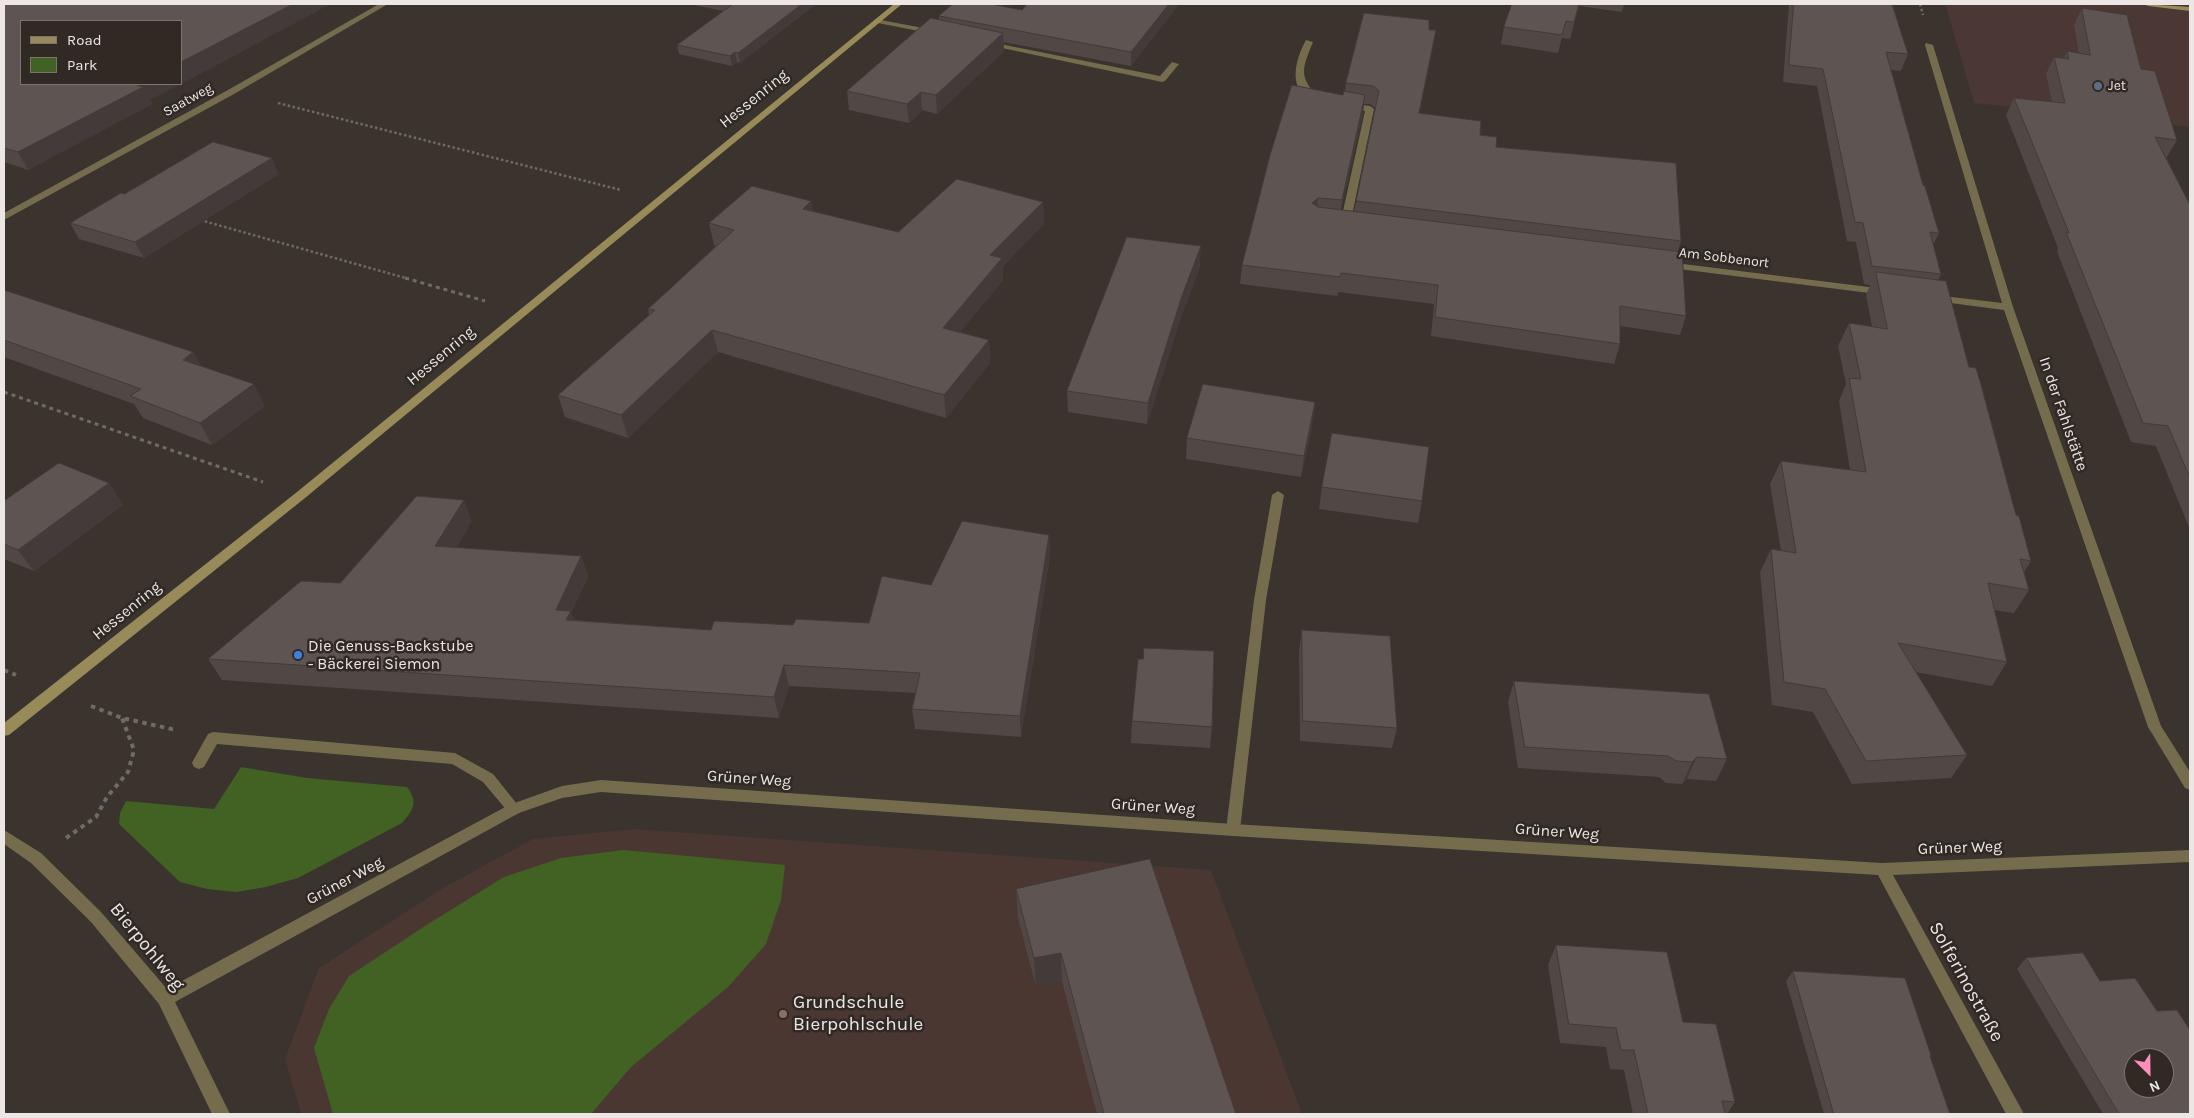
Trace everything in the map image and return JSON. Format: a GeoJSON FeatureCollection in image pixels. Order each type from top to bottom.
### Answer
{"type":"FeatureCollection","features":[{"type":"Feature","properties":{"kind":"street","name":"Saatweg"},"geometry":{"type":"LineString","coordinates":[[4,217],[231,92],[384,4]]}},
{"type":"Feature","properties":{"kind":"street","name":"Hessenring"},"geometry":{"type":"LineString","coordinates":[[4,731],[301,495],[898,4]]}},
{"type":"Feature","properties":{"kind":"street"},"geometry":{"type":"LineString","coordinates":[[2148,4],[2190,9]]}},
{"type":"Feature","properties":{"kind":"street"},"geometry":{"type":"LineString","coordinates":[[878,20],[945,34]]}},
{"type":"Feature","properties":{"kind":"street"},"geometry":{"type":"LineString","coordinates":[[983,42],[1162,79],[1175,64]]}},
{"type":"Feature","properties":{"kind":"street"},"geometry":{"type":"LineString","coordinates":[[1309,42],[1299,68],[1302,85],[1312,97],[1330,103],[1370,109],[1345,225]]}},
{"type":"Feature","properties":{"kind":"street","name":"In der Fahlstätte"},"geometry":{"type":"LineString","coordinates":[[1929,45],[2008,307],[2155,727],[2190,784]]}},
{"type":"Feature","properties":{"kind":"street","name":"Am Sobbenort"},"geometry":{"type":"LineString","coordinates":[[1652,263],[1899,294]]}},
{"type":"Feature","properties":{"kind":"street"},"geometry":{"type":"LineString","coordinates":[[1929,297],[2008,307]]}},
{"type":"Feature","properties":{"kind":"street"},"geometry":{"type":"LineString","coordinates":[[1233,830],[1260,600],[1278,495]]}},
{"type":"Feature","properties":{"kind":"street"},"geometry":{"type":"LineString","coordinates":[[199,763],[214,738],[455,759],[488,778],[514,810]]}},
{"type":"Feature","properties":{"kind":"street","name":"Grüner Weg"},"geometry":{"type":"LineString","coordinates":[[165,998],[514,810],[562,792],[601,786],[1233,830],[1882,869],[2190,856]]}},
{"type":"Feature","properties":{"kind":"street","name":"Bierpohlweg"},"geometry":{"type":"LineString","coordinates":[[4,836],[36,858],[96,917],[165,998],[221,1114]]}},
{"type":"Feature","properties":{"kind":"street","name":"Solferinostraße"},"geometry":{"type":"LineString","coordinates":[[1882,869],[2015,1114]]}},
{"type":"Feature","properties":{"kind":"path"},"geometry":{"type":"LineString","coordinates":[[231,92],[658,200]]}},
{"type":"Feature","properties":{"kind":"path"},"geometry":{"type":"LineString","coordinates":[[192,217],[522,312]]}},
{"type":"Feature","properties":{"kind":"path"},"geometry":{"type":"LineString","coordinates":[[4,392],[301,495]]}},
{"type":"Feature","properties":{"kind":"path"},"geometry":{"type":"LineString","coordinates":[[55,690],[122,718],[214,738]]}},
{"type":"Feature","properties":{"kind":"path"},"geometry":{"type":"LineString","coordinates":[[36,858],[96,817],[107,797],[128,772],[134,750],[122,718]]}},
{"type":"Feature","properties":{"kind":"shaded area"},"geometry":{"type":"Polygon","coordinates":[[[1945,4],[2190,4],[2190,127],[1974,103],[1945,4]]]}},
{"type":"Feature","properties":{"kind":"shaded area","name":"Grundschule Bierpohlschule"},"geometry":{"type":"Polygon","coordinates":[[[634,829],[1211,870],[1302,1114],[301,1114],[285,1059],[319,968],[443,888],[533,839],[634,829]]]}},
{"type":"Feature","properties":{"kind":"green space"},"geometry":{"type":"Polygon","coordinates":[[[241,767],[307,778],[407,787],[413,797],[413,806],[402,823],[298,878],[266,887],[236,892],[207,889],[180,882],[119,824],[120,813],[126,801],[214,809],[241,767]]]}},
{"type":"Feature","properties":{"kind":"green space"},"geometry":{"type":"Polygon","coordinates":[[[623,850],[785,865],[781,900],[766,944],[728,987],[631,1067],[591,1114],[333,1114],[314,1048],[329,1009],[349,976],[504,877],[561,858],[623,850]]]}},
{"type":"Feature","properties":{"kind":"building"},"geometry":{"type":"Polygon","coordinates":[[[4,4],[293,4],[182,61],[182,20],[20,20],[20,85],[137,85],[143,87],[18,152],[4,148],[4,4]]]}},
{"type":"Feature","properties":{"kind":"building"},"geometry":{"type":"Polygon","coordinates":[[[733,4],[802,4],[738,53],[735,52],[730,56],[677,45],[733,4]]]}},
{"type":"Feature","properties":{"kind":"building"},"geometry":{"type":"Polygon","coordinates":[[[953,4],[991,4],[1022,10],[1027,4],[1169,4],[1131,52],[939,16],[953,4]]]}},
{"type":"Feature","properties":{"kind":"building"},"geometry":{"type":"Polygon","coordinates":[[[1512,4],[1579,4],[1574,22],[1566,21],[1562,35],[1504,27],[1512,4]]]}},
{"type":"Feature","properties":{"kind":"building"},"geometry":{"type":"Polygon","coordinates":[[[1794,4],[1892,4],[1908,54],[1886,52],[1923,185],[1925,186],[1939,233],[1930,232],[1941,274],[1872,266],[1863,223],[1855,222],[1823,69],[1789,65],[1794,4]]]}},
{"type":"Feature","properties":{"kind":"building"},"geometry":{"type":"Polygon","coordinates":[[[2082,8],[2127,15],[2141,69],[2155,71],[2177,140],[2155,137],[2190,205],[2190,478],[2168,426],[2143,423],[2014,98],[2065,103],[2054,57],[2069,59],[2067,51],[2090,55],[2082,8]]]}},
{"type":"Feature","properties":{"kind":"building"},"geometry":{"type":"Polygon","coordinates":[[[1364,13],[1429,20],[1429,30],[1436,30],[1419,113],[1481,121],[1480,135],[1497,137],[1496,147],[1676,163],[1681,241],[1356,201],[1379,91],[1373,86],[1346,83],[1364,13]]]}},
{"type":"Feature","properties":{"kind":"building"},"geometry":{"type":"Polygon","coordinates":[[[931,18],[1003,33],[936,95],[921,92],[907,104],[847,91],[931,18]]]}},
{"type":"Feature","properties":{"kind":"building"},"geometry":{"type":"Polygon","coordinates":[[[1292,85],[1343,95],[1344,91],[1365,95],[1342,200],[1318,198],[1312,203],[1318,207],[1682,252],[1686,316],[1620,306],[1620,344],[1435,317],[1438,285],[1341,273],[1340,277],[1242,265],[1270,155],[1292,85]]]}},
{"type":"Feature","properties":{"kind":"building"},"geometry":{"type":"Polygon","coordinates":[[[213,142],[272,158],[135,242],[70,223],[121,193],[124,194],[213,142]]]}},
{"type":"Feature","properties":{"kind":"building"},"geometry":{"type":"Polygon","coordinates":[[[957,179],[1043,202],[990,255],[1002,258],[943,328],[989,340],[944,395],[712,330],[621,415],[558,395],[655,310],[648,309],[734,230],[709,223],[752,186],[811,201],[803,209],[898,232],[957,179]]]}},
{"type":"Feature","properties":{"kind":"building"},"geometry":{"type":"Polygon","coordinates":[[[1127,237],[1201,246],[1182,296],[1148,403],[1067,391],[1127,237]]]}},
{"type":"Feature","properties":{"kind":"building"},"geometry":{"type":"Polygon","coordinates":[[[1876,272],[1946,281],[1969,367],[1976,368],[1980,381],[2016,515],[2019,516],[2031,561],[2020,559],[2029,590],[1988,583],[2007,662],[1898,643],[1967,755],[1866,761],[1825,689],[1784,682],[1771,549],[1796,553],[1781,461],[1866,472],[1849,378],[1861,379],[1849,323],[1887,329],[1876,272]]]}},
{"type":"Feature","properties":{"kind":"building"},"geometry":{"type":"Polygon","coordinates":[[[4,290],[193,352],[183,360],[254,384],[200,423],[130,396],[141,389],[4,340],[4,290]]]}},
{"type":"Feature","properties":{"kind":"building"},"geometry":{"type":"Polygon","coordinates":[[[1203,384],[1315,402],[1304,456],[1187,438],[1203,384]]]}},
{"type":"Feature","properties":{"kind":"building"},"geometry":{"type":"Polygon","coordinates":[[[1332,433],[1429,447],[1422,501],[1322,487],[1332,433]]]}},
{"type":"Feature","properties":{"kind":"building"},"geometry":{"type":"Polygon","coordinates":[[[59,463],[109,483],[18,550],[4,544],[4,501],[59,463]]]}},
{"type":"Feature","properties":{"kind":"building"},"geometry":{"type":"Polygon","coordinates":[[[417,496],[464,500],[435,546],[581,556],[556,610],[571,611],[566,620],[711,630],[714,621],[793,625],[796,619],[869,623],[882,576],[931,585],[962,521],[1049,535],[1020,716],[912,709],[920,673],[784,665],[774,697],[208,659],[301,581],[340,583],[417,496]]]}},
{"type":"Feature","properties":{"kind":"building"},"geometry":{"type":"Polygon","coordinates":[[[1302,630],[1390,636],[1397,728],[1303,721],[1302,630]]]}},
{"type":"Feature","properties":{"kind":"building"},"geometry":{"type":"Polygon","coordinates":[[[1144,648],[1214,651],[1212,727],[1132,721],[1138,659],[1143,659],[1144,648]]]}},
{"type":"Feature","properties":{"kind":"building"},"geometry":{"type":"Polygon","coordinates":[[[1514,681],[1709,694],[1727,759],[1697,757],[1692,762],[1676,761],[1668,756],[1525,747],[1514,681]]]}},
{"type":"Feature","properties":{"kind":"building"},"geometry":{"type":"Polygon","coordinates":[[[1150,859],[1236,1114],[1104,1114],[1061,953],[1034,958],[1016,889],[1150,859]]]}},
{"type":"Feature","properties":{"kind":"building"},"geometry":{"type":"Polygon","coordinates":[[[1556,945],[1667,952],[1683,1022],[1716,1024],[1735,1102],[1722,1101],[1725,1114],[1648,1114],[1634,1050],[1621,1050],[1616,1028],[1569,1024],[1556,945]]]}},
{"type":"Feature","properties":{"kind":"building"},"geometry":{"type":"Polygon","coordinates":[[[2083,953],[2100,981],[2135,978],[2157,1011],[2177,1010],[2190,1030],[2190,1114],[2119,1114],[2026,958],[2083,953]]]}},
{"type":"Feature","properties":{"kind":"building"},"geometry":{"type":"Polygon","coordinates":[[[1793,971],[1905,978],[1950,1114],[1834,1114],[1793,971]]]}},
{"type":"Feature","properties":{"kind":"place","name":"Jet"},"geometry":{"type":"Point","coordinates":[2098,86]}},
{"type":"Feature","properties":{"kind":"place","name":"Die Genuss-Backstube - Bäckerei Siemon"},"geometry":{"type":"Point","coordinates":[298,655]}},
{"type":"Feature","properties":{"kind":"place","name":"Grundschule Bierpohlschule"},"geometry":{"type":"Point","coordinates":[783,1014]}}]}
